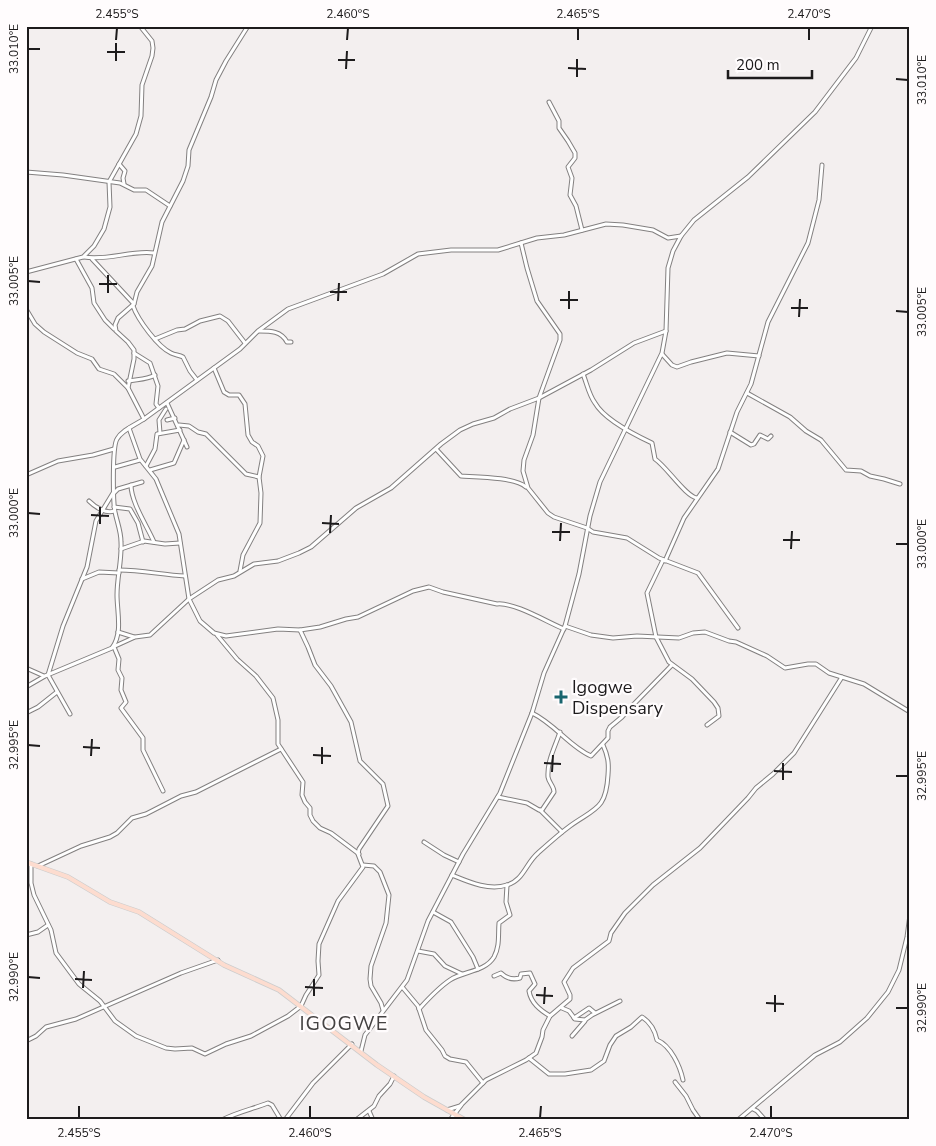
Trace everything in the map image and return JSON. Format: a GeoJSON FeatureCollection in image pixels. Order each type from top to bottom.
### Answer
{"type":"FeatureCollection","features":[{"type":"Feature","properties":{"kind":"main road"},"geometry":{"type":"LineString","coordinates":[[28,863],[68,876],[110,902],[139,912],[230,968],[272,986],[394,1076],[445,1110],[465,1120]]}},
{"type":"Feature","properties":{"kind":"street"},"geometry":{"type":"LineString","coordinates":[[83,257],[94,246],[105,226],[110,207],[109,182],[132,144],[138,129],[141,116],[142,85],[152,56],[153,47],[152,41],[140,26]]}},
{"type":"Feature","properties":{"kind":"street"},"geometry":{"type":"LineString","coordinates":[[114,329],[118,318],[133,305],[136,292],[152,266],[162,222],[183,181],[188,166],[189,150],[216,80],[248,26]]}},
{"type":"Feature","properties":{"kind":"street"},"geometry":{"type":"LineString","coordinates":[[361,1051],[365,1035],[403,988],[410,974],[425,927],[485,815],[498,796],[532,713],[544,673],[565,627],[579,574],[587,528],[600,482],[662,354],[666,331],[668,268],[681,236],[694,220],[748,177],[815,112],[856,58],[872,26]]}},
{"type":"Feature","properties":{"kind":"street"},"geometry":{"type":"LineString","coordinates":[[550,102],[559,120],[560,130],[575,153],[575,158],[568,167],[572,178],[570,195],[576,206],[582,230]]}},
{"type":"Feature","properties":{"kind":"street"},"geometry":{"type":"LineString","coordinates":[[119,164],[125,171],[124,184]]}},
{"type":"Feature","properties":{"kind":"street"},"geometry":{"type":"LineString","coordinates":[[707,725],[719,716],[717,706],[692,679],[672,665],[667,658],[656,637],[647,593],[684,518],[718,469],[737,412],[748,392],[768,322],[808,243],[819,200],[822,165]]}},
{"type":"Feature","properties":{"kind":"street"},"geometry":{"type":"LineString","coordinates":[[26,172],[117,182],[134,190],[143,190],[151,193],[170,206]]}},
{"type":"Feature","properties":{"kind":"street"},"geometry":{"type":"LineString","coordinates":[[109,190],[117,182]]}},
{"type":"Feature","properties":{"kind":"street"},"geometry":{"type":"LineString","coordinates":[[113,647],[118,632],[117,594],[121,549],[121,535],[113,510],[114,449],[118,438],[129,428],[160,408],[214,368],[245,344],[258,331],[288,309],[383,274],[418,254],[451,250],[498,250],[521,243],[613,224],[653,230],[668,238],[681,236]]}},
{"type":"Feature","properties":{"kind":"street"},"geometry":{"type":"LineString","coordinates":[[521,243],[537,301],[560,334],[560,340],[540,398],[533,435],[523,467],[525,482],[528,488],[551,515],[593,532],[627,538],[664,560],[698,573],[738,628]]}},
{"type":"Feature","properties":{"kind":"street"},"geometry":{"type":"LineString","coordinates":[[26,272],[83,257],[92,259],[144,252],[155,253]]}},
{"type":"Feature","properties":{"kind":"street"},"geometry":{"type":"LineString","coordinates":[[76,259],[92,288],[94,303],[105,320],[128,342],[134,354],[149,362],[158,386],[156,404],[160,408],[171,410]]}},
{"type":"Feature","properties":{"kind":"street"},"geometry":{"type":"LineString","coordinates":[[92,259],[133,305],[138,318],[155,339],[170,352],[182,356],[197,380]]}},
{"type":"Feature","properties":{"kind":"street"},"geometry":{"type":"LineString","coordinates":[[27,312],[44,332],[77,353],[92,359],[99,369],[114,374],[128,388],[144,419]]}},
{"type":"Feature","properties":{"kind":"street"},"geometry":{"type":"LineString","coordinates":[[155,339],[177,330],[185,329],[200,321],[220,316],[228,321],[245,344]]}},
{"type":"Feature","properties":{"kind":"street"},"geometry":{"type":"LineString","coordinates":[[258,331],[274,331],[283,335],[288,342],[292,342]]}},
{"type":"Feature","properties":{"kind":"street"},"geometry":{"type":"LineString","coordinates":[[26,687],[46,676],[135,637],[150,635],[189,599],[213,583],[234,576],[254,564],[278,561],[310,547],[356,508],[391,488],[453,434],[540,398],[634,343],[666,331]]}},
{"type":"Feature","properties":{"kind":"street"},"geometry":{"type":"LineString","coordinates":[[662,354],[672,365],[677,367],[727,353],[759,356]]}},
{"type":"Feature","properties":{"kind":"street"},"geometry":{"type":"LineString","coordinates":[[128,388],[134,354]]}},
{"type":"Feature","properties":{"kind":"street"},"geometry":{"type":"LineString","coordinates":[[214,368],[224,392],[229,395],[239,395],[244,402],[248,435],[250,440],[258,446],[262,455],[258,477],[262,493],[260,523],[243,555],[240,572]]}},
{"type":"Feature","properties":{"kind":"street"},"geometry":{"type":"LineString","coordinates":[[583,374],[597,407],[615,423],[653,444],[655,459],[664,466],[679,485],[692,497],[697,498]]}},
{"type":"Feature","properties":{"kind":"street"},"geometry":{"type":"LineString","coordinates":[[128,381],[146,380],[155,375]]}},
{"type":"Feature","properties":{"kind":"street"},"geometry":{"type":"LineString","coordinates":[[748,392],[790,417],[806,431],[821,440],[846,470],[860,471],[870,476],[900,484]]}},
{"type":"Feature","properties":{"kind":"street"},"geometry":{"type":"LineString","coordinates":[[168,402],[187,447]]}},
{"type":"Feature","properties":{"kind":"street"},"geometry":{"type":"LineString","coordinates":[[146,466],[155,449],[157,435],[160,433],[159,420],[166,409]]}},
{"type":"Feature","properties":{"kind":"street"},"geometry":{"type":"LineString","coordinates":[[167,420],[175,418]]}},
{"type":"Feature","properties":{"kind":"street"},"geometry":{"type":"LineString","coordinates":[[179,426],[190,426],[198,432],[206,434],[246,474],[258,477]]}},
{"type":"Feature","properties":{"kind":"street"},"geometry":{"type":"LineString","coordinates":[[129,428],[141,460],[160,486],[179,534],[189,599],[203,625],[216,634],[227,649],[256,676],[273,698],[278,720],[277,742],[304,784],[302,794],[310,808],[313,821],[320,828],[331,833],[359,854]]}},
{"type":"Feature","properties":{"kind":"street"},"geometry":{"type":"LineString","coordinates":[[160,433],[180,430]]}},
{"type":"Feature","properties":{"kind":"street"},"geometry":{"type":"LineString","coordinates":[[730,432],[751,445],[754,444],[760,435],[768,438],[771,436]]}},
{"type":"Feature","properties":{"kind":"street"},"geometry":{"type":"LineString","coordinates":[[149,470],[174,463],[184,440]]}},
{"type":"Feature","properties":{"kind":"street"},"geometry":{"type":"LineString","coordinates":[[26,475],[58,460],[93,455],[114,449]]}},
{"type":"Feature","properties":{"kind":"street"},"geometry":{"type":"LineString","coordinates":[[436,449],[461,476],[483,476],[515,481],[528,488]]}},
{"type":"Feature","properties":{"kind":"street"},"geometry":{"type":"LineString","coordinates":[[114,467],[141,460]]}},
{"type":"Feature","properties":{"kind":"street"},"geometry":{"type":"LineString","coordinates":[[46,676],[59,636],[87,567],[96,521],[118,489],[142,482]]}},
{"type":"Feature","properties":{"kind":"street"},"geometry":{"type":"LineString","coordinates":[[131,485],[136,506],[154,542]]}},
{"type":"Feature","properties":{"kind":"street"},"geometry":{"type":"LineString","coordinates":[[89,501],[102,510],[130,509],[138,523],[143,542]]}},
{"type":"Feature","properties":{"kind":"street"},"geometry":{"type":"LineString","coordinates":[[121,549],[143,542],[180,543]]}},
{"type":"Feature","properties":{"kind":"street"},"geometry":{"type":"LineString","coordinates":[[82,579],[99,572],[132,570],[185,576]]}},
{"type":"Feature","properties":{"kind":"street"},"geometry":{"type":"LineString","coordinates":[[216,634],[226,636],[278,629],[300,630],[320,627],[358,617],[413,591],[429,587],[455,595],[497,604],[503,603],[565,627],[607,638],[679,638],[693,633],[705,632],[736,642],[767,656],[785,668],[813,664],[829,673],[864,684],[910,712]]}},
{"type":"Feature","properties":{"kind":"street"},"geometry":{"type":"LineString","coordinates":[[28,863],[34,895],[48,925],[56,953],[79,984],[95,996],[115,1021],[144,1041],[170,1049],[194,1048],[204,1054],[259,1032],[282,1020],[301,1006],[319,975],[319,944],[340,898],[362,869],[363,865],[359,854],[360,847],[387,809],[383,786],[360,761],[351,722],[331,686],[315,666],[300,630]]}},
{"type":"Feature","properties":{"kind":"street"},"geometry":{"type":"LineString","coordinates":[[118,632],[135,637]]}},
{"type":"Feature","properties":{"kind":"street"},"geometry":{"type":"LineString","coordinates":[[113,647],[119,659],[118,670],[122,678],[121,690],[126,702],[121,708],[143,738],[143,750],[163,791]]}},
{"type":"Feature","properties":{"kind":"street"},"geometry":{"type":"LineString","coordinates":[[532,713],[591,756],[603,745],[608,737],[610,727],[622,718],[672,665]]}},
{"type":"Feature","properties":{"kind":"street"},"geometry":{"type":"LineString","coordinates":[[26,668],[46,676],[70,714]]}},
{"type":"Feature","properties":{"kind":"street"},"geometry":{"type":"LineString","coordinates":[[450,1120],[460,1106],[483,1083],[492,1076],[529,1058],[537,1052],[542,1037],[542,1030],[550,1016],[570,999],[564,982],[572,969],[608,943],[612,932],[625,914],[646,891],[676,865],[700,848],[756,788],[778,770],[794,753],[842,677]]}},
{"type":"Feature","properties":{"kind":"street"},"geometry":{"type":"LineString","coordinates":[[26,713],[38,707],[57,692]]}},
{"type":"Feature","properties":{"kind":"street"},"geometry":{"type":"LineString","coordinates":[[539,810],[543,808],[554,792],[548,772],[551,756],[560,732]]}},
{"type":"Feature","properties":{"kind":"street"},"geometry":{"type":"LineString","coordinates":[[452,875],[477,885],[498,887],[507,886],[519,879],[528,863],[562,832],[597,809],[604,799],[608,788],[609,762],[603,745]]}},
{"type":"Feature","properties":{"kind":"street"},"geometry":{"type":"LineString","coordinates":[[38,866],[81,846],[110,837],[117,833],[132,818],[146,814],[181,796],[196,792],[281,748]]}},
{"type":"Feature","properties":{"kind":"street"},"geometry":{"type":"LineString","coordinates":[[498,796],[527,803],[539,810],[562,832]]}},
{"type":"Feature","properties":{"kind":"street"},"geometry":{"type":"LineString","coordinates":[[424,842],[459,862]]}},
{"type":"Feature","properties":{"kind":"street"},"geometry":{"type":"LineString","coordinates":[[363,865],[374,866],[380,872],[390,895],[386,923],[371,967],[370,980],[383,1011]]}},
{"type":"Feature","properties":{"kind":"street"},"geometry":{"type":"LineString","coordinates":[[419,1009],[434,991],[444,986],[449,980],[478,969],[488,963],[494,956],[499,942],[499,923],[510,916],[506,902],[507,886]]}},
{"type":"Feature","properties":{"kind":"street"},"geometry":{"type":"LineString","coordinates":[[433,912],[451,922],[473,957],[478,969]]}},
{"type":"Feature","properties":{"kind":"street"},"geometry":{"type":"LineString","coordinates":[[738,1120],[816,1055],[840,1042],[867,1018],[888,992],[899,970],[910,915]]}},
{"type":"Feature","properties":{"kind":"street"},"geometry":{"type":"LineString","coordinates":[[26,935],[38,932],[48,925]]}},
{"type":"Feature","properties":{"kind":"street"},"geometry":{"type":"LineString","coordinates":[[418,951],[434,954],[446,966],[462,974]]}},
{"type":"Feature","properties":{"kind":"street"},"geometry":{"type":"LineString","coordinates":[[26,1041],[36,1036],[46,1027],[76,1019],[218,960]]}},
{"type":"Feature","properties":{"kind":"street"},"geometry":{"type":"LineString","coordinates":[[494,976],[500,973],[509,978],[517,979],[520,978],[521,974],[530,973],[535,984],[529,990],[529,994],[539,1009],[550,1016]]}},
{"type":"Feature","properties":{"kind":"street"},"geometry":{"type":"LineString","coordinates":[[403,988],[419,1009],[426,1030],[445,1056],[450,1059],[466,1062],[483,1083]]}},
{"type":"Feature","properties":{"kind":"street"},"geometry":{"type":"LineString","coordinates":[[572,1036],[585,1020],[620,1001]]}},
{"type":"Feature","properties":{"kind":"street"},"geometry":{"type":"LineString","coordinates":[[561,1008],[567,1010],[574,1018],[585,1020]]}},
{"type":"Feature","properties":{"kind":"street"},"geometry":{"type":"LineString","coordinates":[[574,1018],[589,1008],[595,1013]]}},
{"type":"Feature","properties":{"kind":"street"},"geometry":{"type":"LineString","coordinates":[[529,1058],[549,1074],[565,1074],[591,1070],[604,1060],[610,1044],[616,1036],[642,1017],[649,1023],[657,1040],[664,1043],[671,1052],[683,1080]]}},
{"type":"Feature","properties":{"kind":"street"},"geometry":{"type":"LineString","coordinates":[[285,1120],[313,1083],[352,1044]]}},
{"type":"Feature","properties":{"kind":"street"},"geometry":{"type":"LineString","coordinates":[[356,1120],[374,1106],[394,1076]]}},
{"type":"Feature","properties":{"kind":"street"},"geometry":{"type":"LineString","coordinates":[[675,1082],[700,1120]]}},
{"type":"Feature","properties":{"kind":"street"},"geometry":{"type":"LineString","coordinates":[[222,1120],[236,1113],[254,1107],[259,1108],[268,1103],[274,1108],[281,1120]]}},
{"type":"Feature","properties":{"kind":"street"},"geometry":{"type":"LineString","coordinates":[[445,1110],[460,1106]]}},
{"type":"Feature","properties":{"kind":"street"},"geometry":{"type":"LineString","coordinates":[[752,1109],[758,1111],[765,1120]]}},
{"type":"Feature","properties":{"kind":"street"},"geometry":{"type":"LineString","coordinates":[[369,1111],[373,1120]]}},
{"type":"Feature","properties":{"kind":"place","name":"Igogwe Dispensary"},"geometry":{"type":"Point","coordinates":[561,697]}},
{"type":"Feature","properties":{"kind":"district","name":"IGOGWE"},"geometry":{"type":"Point","coordinates":[344,1023]}}]}
